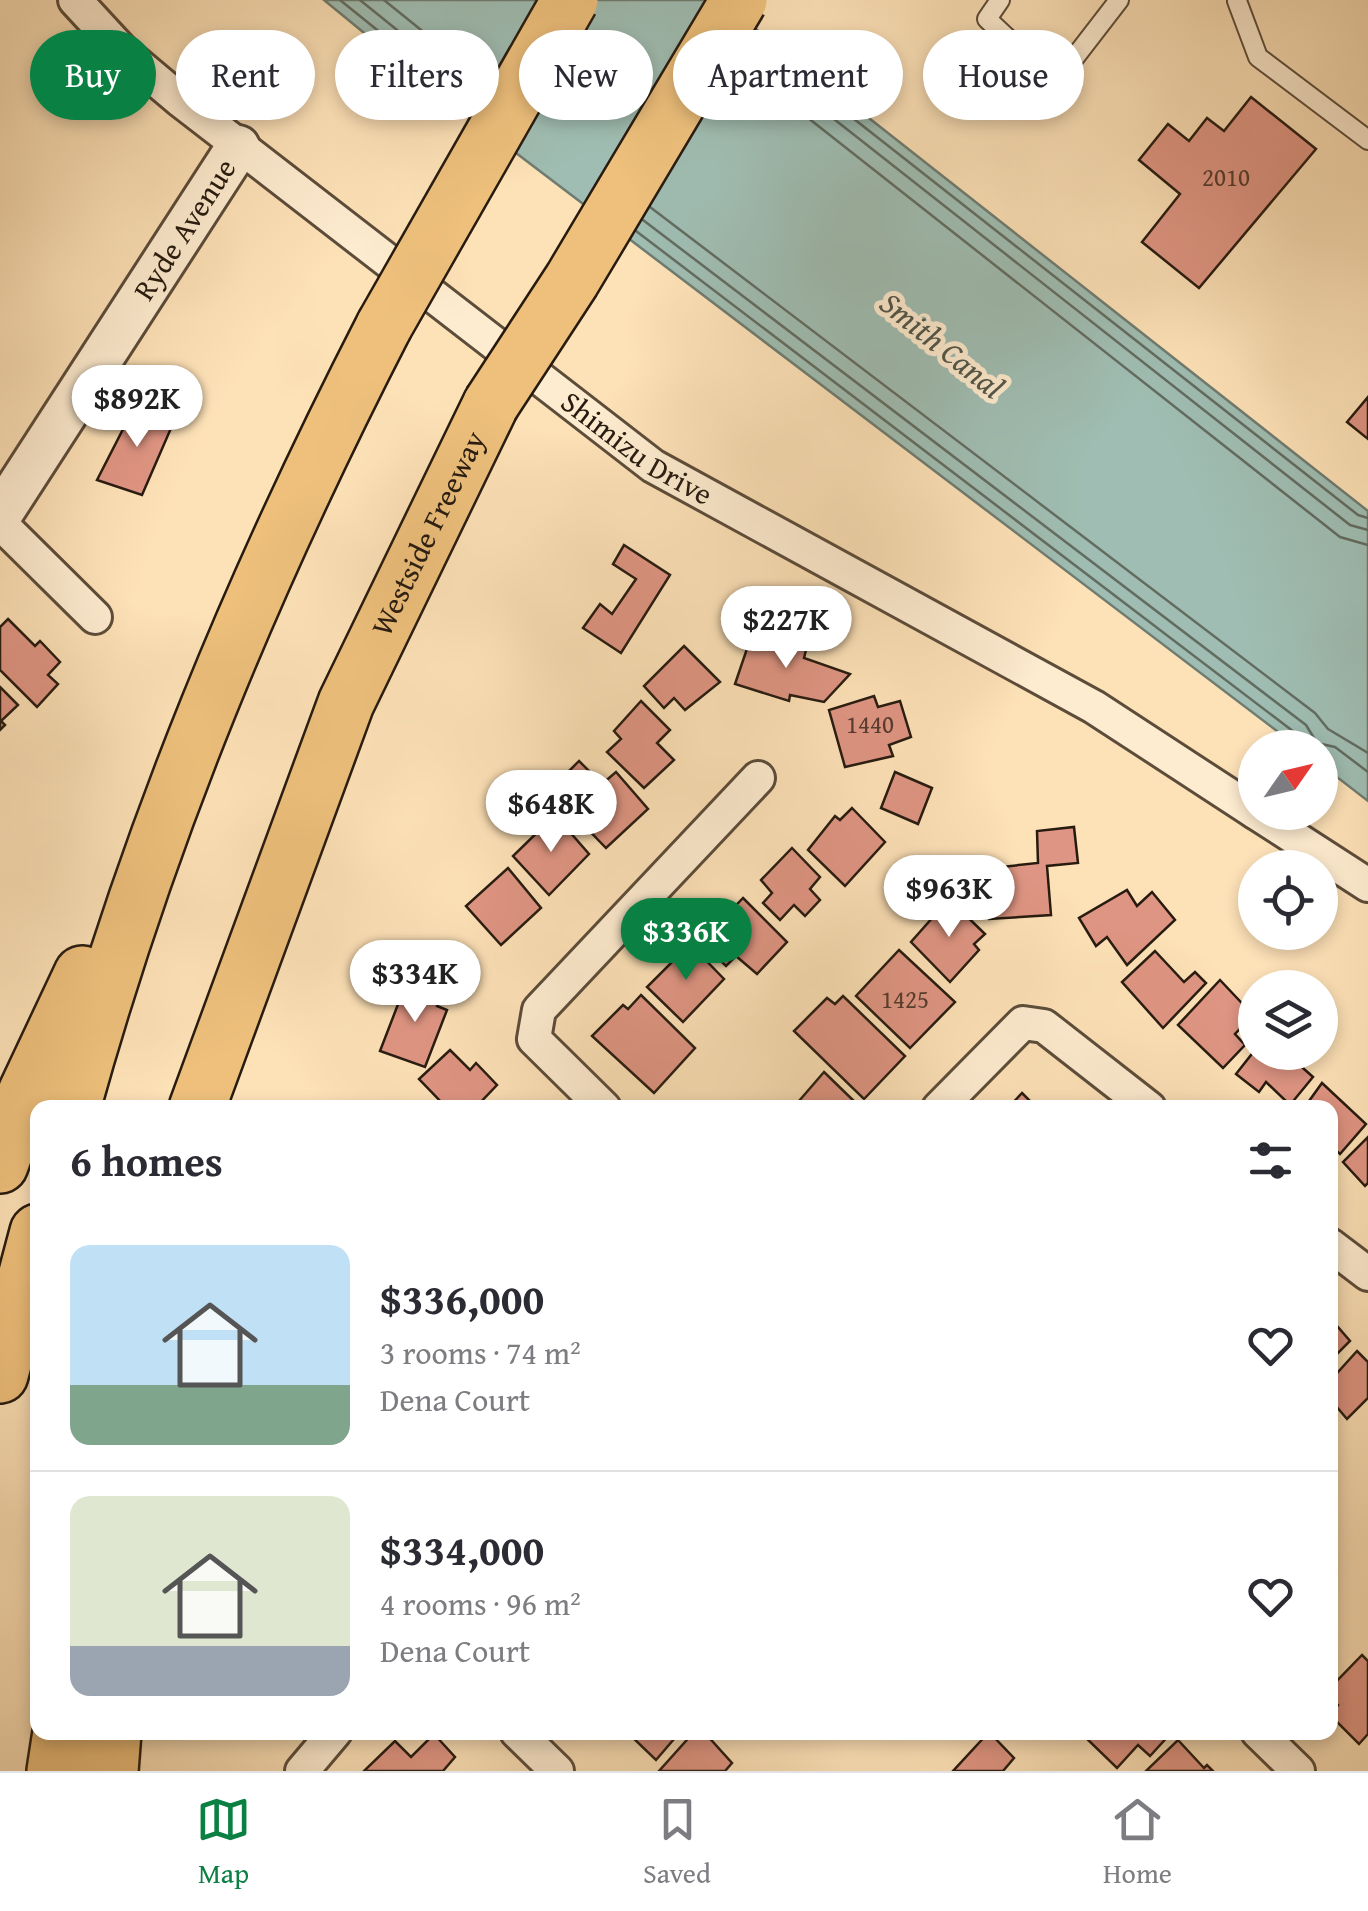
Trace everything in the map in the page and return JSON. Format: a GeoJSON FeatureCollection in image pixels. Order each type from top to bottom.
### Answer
{"type":"FeatureCollection","features":[{"type":"Feature","properties":{"kind":"highway"},"geometry":{"type":"LineString","coordinates":[[0,1165],[26,1093],[189,750],[300,489],[384,326],[570,0]]}},
{"type":"Feature","properties":{"kind":"highway","name":"Westside Freeway"},"geometry":{"type":"LineString","coordinates":[[200,1100],[346,703],[492,404],[572,280],[738,0]]}},
{"type":"Feature","properties":{"kind":"highway"},"geometry":{"type":"LineString","coordinates":[[74,1100],[96,1021],[189,750]]}},
{"type":"Feature","properties":{"kind":"highway"},"geometry":{"type":"LineString","coordinates":[[0,1375],[30,1262]]}},
{"type":"Feature","properties":{"kind":"highway"},"geometry":{"type":"LineString","coordinates":[[55,1771],[59,1740]]}},
{"type":"Feature","properties":{"kind":"highway"},"geometry":{"type":"LineString","coordinates":[[110,1771],[112,1740]]}},
{"type":"Feature","properties":{"kind":"street","name":"Shimizu Drive"},"geometry":{"type":"LineString","coordinates":[[75,0],[123,52],[238,147],[653,466],[1094,708],[1238,801]]}},
{"type":"Feature","properties":{"kind":"street","name":"Ryde Avenue"},"geometry":{"type":"LineString","coordinates":[[0,515],[238,147]]}},
{"type":"Feature","properties":{"kind":"street"},"geometry":{"type":"LineString","coordinates":[[0,523],[95,617]]}},
{"type":"Feature","properties":{"kind":"street"},"geometry":{"type":"LineString","coordinates":[[596,1100],[534,1039],[539,1010],[758,778]]}},
{"type":"Feature","properties":{"kind":"street","name":"Shimizu Drive"},"geometry":{"type":"LineString","coordinates":[[1282,830],[1368,886]]}},
{"type":"Feature","properties":{"kind":"street"},"geometry":{"type":"LineString","coordinates":[[946,1100],[1023,1023],[1044,1026],[1139,1100]]}},
{"type":"Feature","properties":{"kind":"street"},"geometry":{"type":"LineString","coordinates":[[1338,1251],[1368,1274]]}},
{"type":"Feature","properties":{"kind":"street"},"geometry":{"type":"LineString","coordinates":[[302,1771],[328,1740]]}},
{"type":"Feature","properties":{"kind":"street"},"geometry":{"type":"LineString","coordinates":[[525,1740],[557,1771]]}},
{"type":"Feature","properties":{"kind":"street"},"geometry":{"type":"LineString","coordinates":[[1266,1740],[1298,1771]]}},
{"type":"Feature","properties":{"kind":"lane"},"geometry":{"type":"LineString","coordinates":[[1000,0],[987,18],[1055,83],[1119,0]]}},
{"type":"Feature","properties":{"kind":"lane"},"geometry":{"type":"LineString","coordinates":[[1237,0],[1258,56],[1368,140]]}},
{"type":"Feature","properties":{"kind":"water","name":"Smith Canal"},"geometry":{"type":"Polygon","coordinates":[[[324,0],[719,0],[757,30],[673,30],[673,120],[871,120],[1368,511],[1368,801],[1338,778],[1338,730],[1276,730],[473,120],[499,120],[499,30],[361,30],[324,0]]]}},
{"type":"Feature","properties":{"kind":"building"},"geometry":{"type":"Polygon","coordinates":[[[1251,97],[1316,149],[1199,288],[1142,242],[1180,194],[1139,160],[1168,124],[1189,141],[1207,118],[1224,131],[1251,97]]]}},
{"type":"Feature","properties":{"kind":"building"},"geometry":{"type":"Polygon","coordinates":[[[1368,397],[1368,439],[1347,422],[1368,397]]]}},
{"type":"Feature","properties":{"kind":"building"},"geometry":{"type":"Polygon","coordinates":[[[137,402],[175,419],[142,495],[97,480],[137,402]]]}},
{"type":"Feature","properties":{"kind":"building"},"geometry":{"type":"Polygon","coordinates":[[[624,545],[670,575],[621,653],[583,628],[600,604],[612,614],[636,579],[613,564],[624,545]]]}},
{"type":"Feature","properties":{"kind":"building"},"geometry":{"type":"Polygon","coordinates":[[[8,619],[35,646],[40,641],[60,662],[48,675],[58,684],[37,707],[0,670],[0,627],[8,619]]]}},
{"type":"Feature","properties":{"kind":"building"},"geometry":{"type":"Polygon","coordinates":[[[754,628],[781,638],[776,651],[784,654],[788,645],[806,650],[804,658],[850,674],[824,702],[790,695],[789,701],[735,684],[754,628]]]}},
{"type":"Feature","properties":{"kind":"building"},"geometry":{"type":"Polygon","coordinates":[[[684,646],[720,682],[685,710],[674,698],[664,708],[644,686],[684,646]]]}},
{"type":"Feature","properties":{"kind":"building"},"geometry":{"type":"Polygon","coordinates":[[[0,687],[18,705],[1,721],[5,725],[0,730],[0,687]]]}},
{"type":"Feature","properties":{"kind":"building"},"geometry":{"type":"Polygon","coordinates":[[[874,696],[878,707],[900,701],[911,737],[889,745],[893,756],[845,767],[829,710],[874,696]]]}},
{"type":"Feature","properties":{"kind":"building"},"geometry":{"type":"Polygon","coordinates":[[[641,701],[670,730],[657,743],[674,760],[644,788],[607,752],[621,739],[614,731],[641,701]]]}},
{"type":"Feature","properties":{"kind":"building"},"geometry":{"type":"Polygon","coordinates":[[[579,761],[602,784],[616,772],[648,809],[606,848],[550,790],[579,761]]]}},
{"type":"Feature","properties":{"kind":"building"},"geometry":{"type":"Polygon","coordinates":[[[895,772],[932,788],[918,824],[881,808],[895,772]]]}},
{"type":"Feature","properties":{"kind":"building"},"geometry":{"type":"Polygon","coordinates":[[[852,808],[885,842],[845,886],[808,850],[835,816],[840,820],[852,808]]]}},
{"type":"Feature","properties":{"kind":"building"},"geometry":{"type":"Polygon","coordinates":[[[555,815],[589,854],[549,895],[513,856],[555,815]]]}},
{"type":"Feature","properties":{"kind":"building"},"geometry":{"type":"Polygon","coordinates":[[[1074,827],[1078,863],[1047,866],[1051,915],[989,919],[982,869],[1038,863],[1037,831],[1074,827]]]}},
{"type":"Feature","properties":{"kind":"building"},"geometry":{"type":"Polygon","coordinates":[[[792,848],[820,877],[810,889],[820,900],[805,916],[794,905],[780,920],[763,903],[772,893],[761,880],[792,848]]]}},
{"type":"Feature","properties":{"kind":"building"},"geometry":{"type":"Polygon","coordinates":[[[508,868],[541,908],[501,945],[466,906],[508,868]]]}},
{"type":"Feature","properties":{"kind":"building"},"geometry":{"type":"Polygon","coordinates":[[[1127,890],[1137,906],[1152,892],[1175,920],[1127,965],[1107,937],[1096,946],[1079,918],[1127,890]]]}},
{"type":"Feature","properties":{"kind":"building"},"geometry":{"type":"Polygon","coordinates":[[[743,898],[787,942],[757,974],[736,956],[726,966],[701,942],[743,898]]]}},
{"type":"Feature","properties":{"kind":"building"},"geometry":{"type":"Polygon","coordinates":[[[949,899],[985,934],[974,944],[979,950],[950,982],[911,942],[949,899]]]}},
{"type":"Feature","properties":{"kind":"building"},"geometry":{"type":"Polygon","coordinates":[[[690,944],[724,979],[683,1022],[647,987],[690,944]]]}},
{"type":"Feature","properties":{"kind":"building"},"geometry":{"type":"Polygon","coordinates":[[[899,950],[955,1002],[910,1048],[856,996],[899,950]]]}},
{"type":"Feature","properties":{"kind":"building"},"geometry":{"type":"Polygon","coordinates":[[[1155,951],[1184,982],[1195,972],[1206,983],[1163,1028],[1122,982],[1155,951]]]}},
{"type":"Feature","properties":{"kind":"building"},"geometry":{"type":"Polygon","coordinates":[[[1220,980],[1238,999],[1238,1052],[1223,1068],[1178,1025],[1220,980]]]}},
{"type":"Feature","properties":{"kind":"building"},"geometry":{"type":"Polygon","coordinates":[[[407,981],[441,995],[437,1006],[447,1010],[425,1067],[380,1051],[407,981]]]}},
{"type":"Feature","properties":{"kind":"building"},"geometry":{"type":"Polygon","coordinates":[[[641,995],[695,1048],[654,1093],[592,1036],[623,1005],[628,1009],[641,995]]]}},
{"type":"Feature","properties":{"kind":"building"},"geometry":{"type":"Polygon","coordinates":[[[843,996],[905,1056],[864,1099],[794,1031],[827,998],[835,1004],[843,996]]]}},
{"type":"Feature","properties":{"kind":"building"},"geometry":{"type":"Polygon","coordinates":[[[450,1050],[470,1070],[476,1063],[497,1085],[483,1100],[439,1100],[419,1079],[450,1050]]]}},
{"type":"Feature","properties":{"kind":"building"},"geometry":{"type":"Polygon","coordinates":[[[1239,1070],[1305,1070],[1313,1077],[1294,1100],[1285,1100],[1266,1082],[1259,1092],[1236,1074],[1239,1070]]]}},
{"type":"Feature","properties":{"kind":"building"},"geometry":{"type":"Polygon","coordinates":[[[824,1072],[853,1100],[800,1100],[824,1072]]]}},
{"type":"Feature","properties":{"kind":"building"},"geometry":{"type":"Polygon","coordinates":[[[1322,1083],[1366,1124],[1340,1154],[1338,1100],[1310,1100],[1322,1083]]]}},
{"type":"Feature","properties":{"kind":"building"},"geometry":{"type":"Polygon","coordinates":[[[1368,1137],[1368,1183],[1365,1186],[1343,1162],[1368,1137]]]}},
{"type":"Feature","properties":{"kind":"building"},"geometry":{"type":"Polygon","coordinates":[[[1338,1327],[1350,1341],[1338,1353],[1338,1327]]]}},
{"type":"Feature","properties":{"kind":"building"},"geometry":{"type":"Polygon","coordinates":[[[1357,1351],[1368,1362],[1368,1398],[1347,1419],[1338,1408],[1338,1372],[1357,1351]]]}},
{"type":"Feature","properties":{"kind":"building"},"geometry":{"type":"Polygon","coordinates":[[[1362,1655],[1368,1661],[1368,1734],[1359,1744],[1338,1723],[1338,1680],[1362,1655]]]}},
{"type":"Feature","properties":{"kind":"building"},"geometry":{"type":"Polygon","coordinates":[[[428,1740],[439,1740],[455,1757],[443,1771],[364,1771],[395,1741],[411,1757],[428,1740]]]}},
{"type":"Feature","properties":{"kind":"building"},"geometry":{"type":"Polygon","coordinates":[[[635,1740],[673,1740],[656,1760],[635,1740]]]}},
{"type":"Feature","properties":{"kind":"building"},"geometry":{"type":"Polygon","coordinates":[[[687,1740],[711,1740],[732,1763],[725,1771],[659,1771],[687,1740]]]}},
{"type":"Feature","properties":{"kind":"building"},"geometry":{"type":"Polygon","coordinates":[[[982,1740],[997,1740],[1014,1758],[1003,1771],[953,1771],[982,1740]]]}},
{"type":"Feature","properties":{"kind":"building"},"geometry":{"type":"Polygon","coordinates":[[[1088,1740],[1165,1740],[1150,1756],[1138,1745],[1117,1768],[1088,1740]]]}},
{"type":"Feature","properties":{"kind":"building"},"geometry":{"type":"Polygon","coordinates":[[[1178,1740],[1204,1768],[1207,1765],[1213,1771],[1146,1771],[1178,1740]]]}}]}
